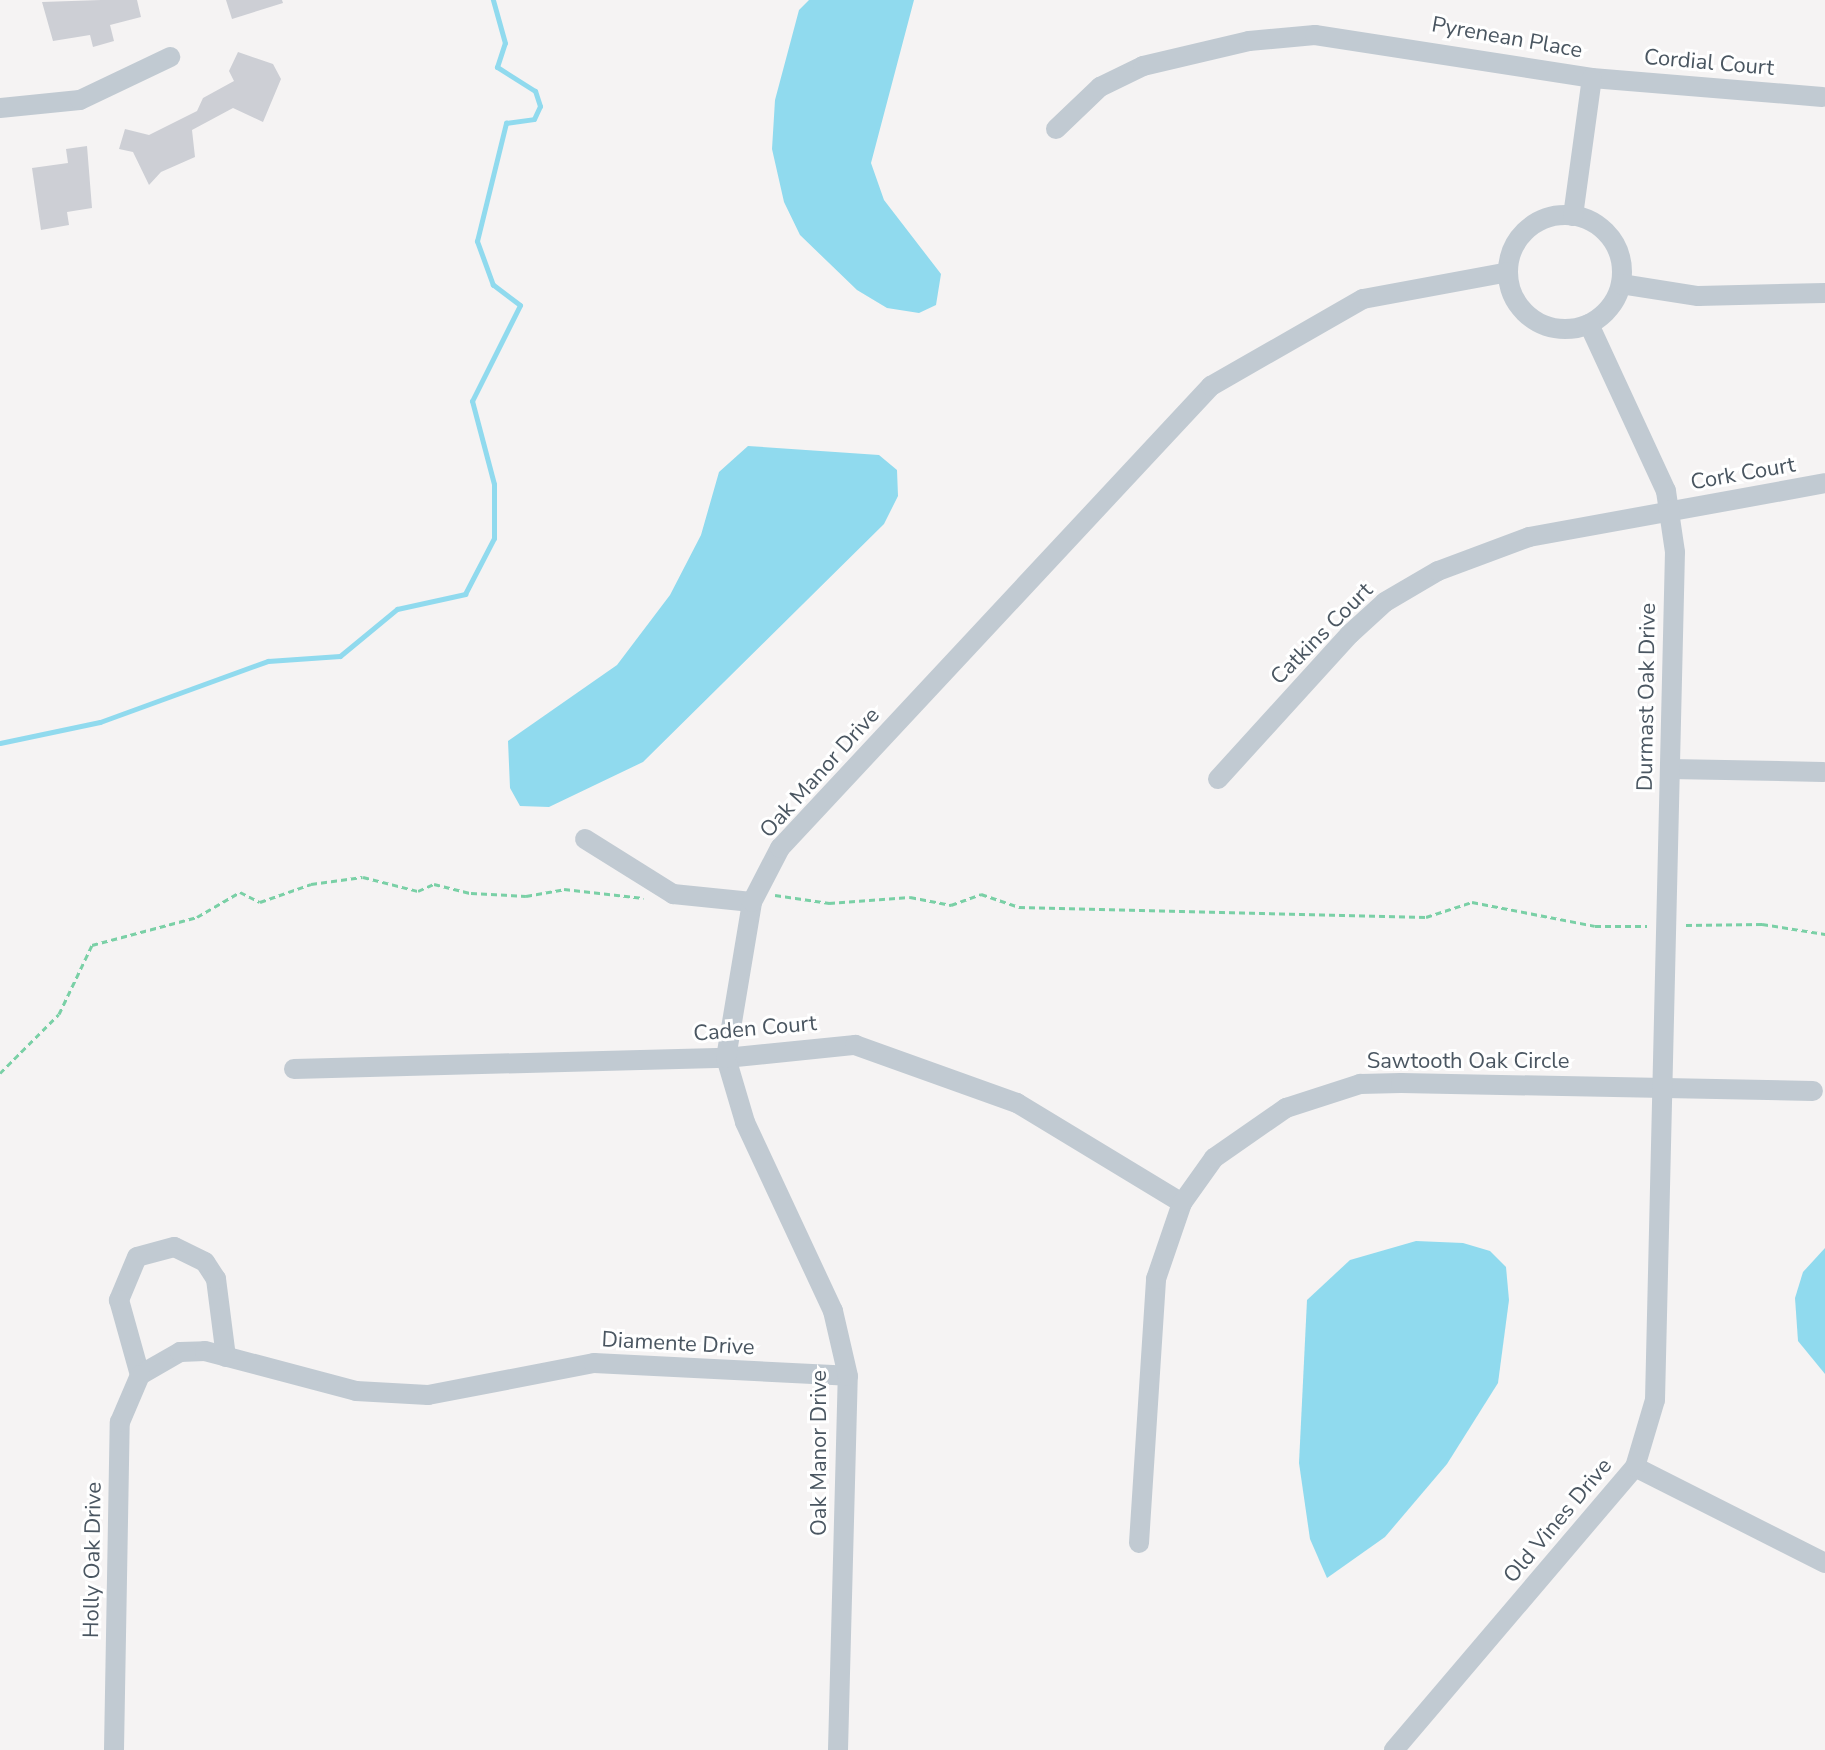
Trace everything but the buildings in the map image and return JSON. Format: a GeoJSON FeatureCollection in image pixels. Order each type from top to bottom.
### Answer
{"type":"FeatureCollection","features":[{"type":"Feature","properties":{"kind":"street","name":"Pyrenean Place"},"geometry":{"type":"LineString","coordinates":[[1056,129],[1100,87],[1143,66],[1249,41],[1379,40],[1592,78]]}},
{"type":"Feature","properties":{"kind":"street"},"geometry":{"type":"LineString","coordinates":[[0,108],[80,100],[170,57]]}},
{"type":"Feature","properties":{"kind":"street"},"geometry":{"type":"LineString","coordinates":[[1573,216],[1592,78]]}},
{"type":"Feature","properties":{"kind":"street","name":"Cordial Court"},"geometry":{"type":"LineString","coordinates":[[1592,78],[1822,97]]}},
{"type":"Feature","properties":{"kind":"street"},"geometry":{"type":"LineString","coordinates":[[1573,216],[1613,241],[1621,284],[1614,303],[1589,324],[1542,324],[1517,303],[1508,272],[1528,229],[1573,216]]}},
{"type":"Feature","properties":{"kind":"street","name":"Oak Manor Drive"},"geometry":{"type":"LineString","coordinates":[[838,1750],[848,1376],[833,1311],[745,1122],[726,1058],[756,895],[780,848],[1211,386],[1363,299],[1508,272]]}},
{"type":"Feature","properties":{"kind":"street"},"geometry":{"type":"LineString","coordinates":[[1621,284],[1698,296],[1825,293]]}},
{"type":"Feature","properties":{"kind":"street","name":"Durmast Oak Drive"},"geometry":{"type":"LineString","coordinates":[[1589,324],[1646,437],[1669,512],[1670,769],[1661,1089]]}},
{"type":"Feature","properties":{"kind":"street","name":"Cork Court"},"geometry":{"type":"LineString","coordinates":[[1669,512],[1825,483]]}},
{"type":"Feature","properties":{"kind":"street","name":"Catkins Court"},"geometry":{"type":"LineString","coordinates":[[1218,779],[1385,602],[1486,549],[1669,512]]}},
{"type":"Feature","properties":{"kind":"street"},"geometry":{"type":"LineString","coordinates":[[1670,769],[1823,772]]}},
{"type":"Feature","properties":{"kind":"street"},"geometry":{"type":"LineString","coordinates":[[585,839],[673,894],[756,895]]}},
{"type":"Feature","properties":{"kind":"street","name":"Caden Court"},"geometry":{"type":"LineString","coordinates":[[294,1069],[726,1058],[855,1045],[939,1071],[1017,1103],[1182,1203]]}},
{"type":"Feature","properties":{"kind":"street","name":"Sawtooth Oak Circle"},"geometry":{"type":"LineString","coordinates":[[1139,1543],[1156,1279],[1182,1203],[1214,1158],[1286,1108],[1360,1084],[1813,1091]]}},
{"type":"Feature","properties":{"kind":"street","name":"Old Vines Drive"},"geometry":{"type":"LineString","coordinates":[[1394,1750],[1635,1467],[1655,1400],[1661,1089]]}},
{"type":"Feature","properties":{"kind":"street"},"geometry":{"type":"LineString","coordinates":[[140,1375],[122,1321],[121,1283],[137,1257],[161,1246],[190,1252],[216,1279],[226,1357]]}},
{"type":"Feature","properties":{"kind":"street","name":"Diamente Drive"},"geometry":{"type":"LineString","coordinates":[[140,1375],[180,1352],[226,1357],[356,1391],[428,1395],[594,1363],[848,1376]]}},
{"type":"Feature","properties":{"kind":"street","name":"Holly Oak Drive"},"geometry":{"type":"LineString","coordinates":[[114,1750],[120,1422],[140,1375]]}},
{"type":"Feature","properties":{"kind":"street"},"geometry":{"type":"LineString","coordinates":[[1635,1467],[1798,1544],[1825,1563]]}},
{"type":"Feature","properties":{"kind":"street"},"geometry":{"type":"LineString","coordinates":[[1798,1544],[1825,1548]]}},
{"type":"Feature","properties":{"kind":"path"},"geometry":{"type":"LineString","coordinates":[[0,1073],[59,1014],[92,945],[197,917],[240,892],[260,902],[311,884],[363,877],[418,891],[443,884],[471,893],[526,896],[564,889],[651,899]]}},
{"type":"Feature","properties":{"kind":"path"},"geometry":{"type":"LineString","coordinates":[[756,895],[791,902],[910,897],[951,905],[981,894],[1019,907],[1426,917],[1472,902],[1595,926],[1762,924],[1825,934]]}},
{"type":"Feature","properties":{"kind":"water"},"geometry":{"type":"Polygon","coordinates":[[[809,0],[914,0],[871,163],[884,200],[941,274],[936,305],[919,313],[887,308],[857,290],[800,235],[784,202],[772,149],[775,100],[799,10],[809,0]]]}},
{"type":"Feature","properties":{"kind":"water"},"geometry":{"type":"Polygon","coordinates":[[[748,446],[879,455],[897,470],[898,496],[884,524],[643,762],[549,807],[520,806],[510,788],[508,741],[617,665],[670,595],[701,535],[719,472],[748,446]]]}},
{"type":"Feature","properties":{"kind":"water"},"geometry":{"type":"Polygon","coordinates":[[[1416,1241],[1463,1243],[1490,1251],[1506,1267],[1509,1300],[1498,1383],[1447,1464],[1385,1537],[1327,1578],[1310,1539],[1299,1463],[1307,1300],[1350,1260],[1416,1241]]]}},
{"type":"Feature","properties":{"kind":"water"},"geometry":{"type":"Polygon","coordinates":[[[1825,1248],[1825,1374],[1798,1341],[1795,1298],[1803,1272],[1825,1248]]]}},
{"type":"Feature","properties":{"kind":"waterway"},"geometry":{"type":"LineString","coordinates":[[0,743],[100,722],[268,661],[340,656],[397,609],[465,594],[494,538],[494,484],[472,401],[520,305],[493,285],[477,241],[506,123],[534,119],[540,106],[535,91],[497,67],[505,43],[493,0]]}}]}
